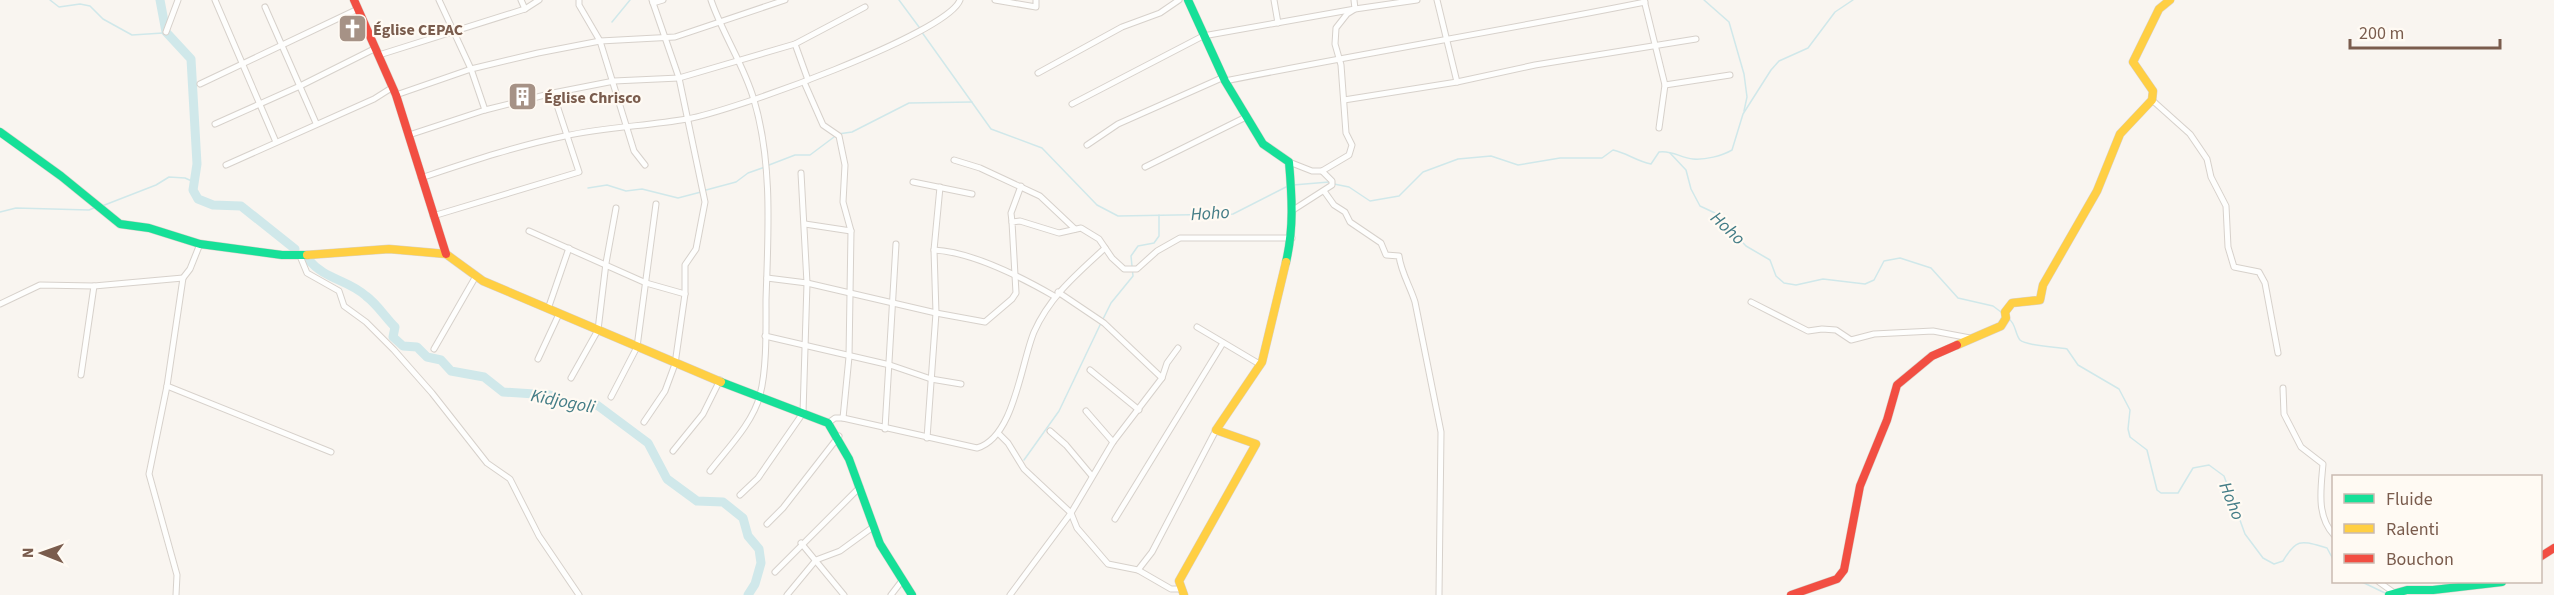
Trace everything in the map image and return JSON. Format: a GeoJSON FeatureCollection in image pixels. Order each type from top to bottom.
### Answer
{"type":"FeatureCollection","features":[{"type":"Feature","properties":{"kind":"street"},"geometry":{"type":"LineString","coordinates":[[166,32],[178,0]]}},
{"type":"Feature","properties":{"kind":"street"},"geometry":{"type":"LineString","coordinates":[[215,0],[276,142]]}},
{"type":"Feature","properties":{"kind":"street"},"geometry":{"type":"LineString","coordinates":[[354,0],[395,91],[446,254]]}},
{"type":"Feature","properties":{"kind":"street"},"geometry":{"type":"LineString","coordinates":[[439,0],[471,69],[485,110]]}},
{"type":"Feature","properties":{"kind":"street"},"geometry":{"type":"LineString","coordinates":[[521,0],[525,9]]}},
{"type":"Feature","properties":{"kind":"street"},"geometry":{"type":"LineString","coordinates":[[215,124],[377,52],[525,9],[539,0]]}},
{"type":"Feature","properties":{"kind":"street"},"geometry":{"type":"LineString","coordinates":[[579,0],[579,5],[600,41],[634,151],[645,165]]}},
{"type":"Feature","properties":{"kind":"street"},"geometry":{"type":"LineString","coordinates":[[644,422],[666,391],[675,364],[685,294],[685,265],[696,249],[705,202],[679,78],[652,2],[663,0]]}},
{"type":"Feature","properties":{"kind":"street"},"geometry":{"type":"LineString","coordinates":[[710,471],[747,422],[760,396],[769,247],[764,155],[754,101],[739,61],[719,23],[711,0]]}},
{"type":"Feature","properties":{"kind":"street"},"geometry":{"type":"LineString","coordinates":[[226,165],[316,123],[395,91],[471,69],[600,41],[664,39],[719,23],[783,0]]}},
{"type":"Feature","properties":{"kind":"street"},"geometry":{"type":"LineString","coordinates":[[421,178],[502,150],[568,135],[689,119],[754,101],[806,81],[939,20],[957,7],[960,0]]}},
{"type":"Feature","properties":{"kind":"street"},"geometry":{"type":"LineString","coordinates":[[995,0],[1036,7],[1036,0]]}},
{"type":"Feature","properties":{"kind":"street"},"geometry":{"type":"LineString","coordinates":[[1038,73],[1122,27],[1160,13],[1179,0]]}},
{"type":"Feature","properties":{"kind":"street"},"geometry":{"type":"LineString","coordinates":[[1188,0],[1225,79],[1263,144],[1289,162],[1312,171],[1322,171],[1350,155],[1352,145],[1346,133],[1339,58],[1335,44],[1336,28],[1347,14],[1355,9]]}},
{"type":"Feature","properties":{"kind":"street"},"geometry":{"type":"LineString","coordinates":[[1274,0],[1278,23]]}},
{"type":"Feature","properties":{"kind":"street"},"geometry":{"type":"LineString","coordinates":[[1354,0],[1355,9]]}},
{"type":"Feature","properties":{"kind":"street"},"geometry":{"type":"LineString","coordinates":[[1072,104],[1203,36],[1417,0]]}},
{"type":"Feature","properties":{"kind":"street"},"geometry":{"type":"LineString","coordinates":[[1437,0],[1457,82]]}},
{"type":"Feature","properties":{"kind":"street"},"geometry":{"type":"LineString","coordinates":[[1791,595],[1837,579],[1844,570],[1860,486],[1887,420],[1897,385],[1932,356],[2001,326],[2006,318],[2005,312],[2012,303],[2040,300],[2043,285],[2097,191],[2120,134],[2152,100],[2152,91],[2133,62],[2159,9],[2170,0]]}},
{"type":"Feature","properties":{"kind":"street"},"geometry":{"type":"LineString","coordinates":[[1087,145],[1118,124],[1225,79],[1448,39],[1465,38],[1645,1],[1665,85],[1659,128]]}},
{"type":"Feature","properties":{"kind":"street"},"geometry":{"type":"LineString","coordinates":[[265,7],[316,123]]}},
{"type":"Feature","properties":{"kind":"street"},"geometry":{"type":"LineString","coordinates":[[410,135],[485,110],[553,93],[614,81],[679,78],[795,44],[865,7]]}},
{"type":"Feature","properties":{"kind":"street"},"geometry":{"type":"LineString","coordinates":[[200,84],[242,62],[358,9]]}},
{"type":"Feature","properties":{"kind":"street"},"geometry":{"type":"LineString","coordinates":[[1344,100],[1457,82],[1535,64],[1696,39]]}},
{"type":"Feature","properties":{"kind":"street"},"geometry":{"type":"LineString","coordinates":[[795,44],[823,125],[837,135],[845,165],[843,202],[851,231],[849,357],[843,418]]}},
{"type":"Feature","properties":{"kind":"street"},"geometry":{"type":"LineString","coordinates":[[1665,85],[1730,75]]}},
{"type":"Feature","properties":{"kind":"street"},"geometry":{"type":"LineString","coordinates":[[434,216],[579,172],[553,93]]}},
{"type":"Feature","properties":{"kind":"street"},"geometry":{"type":"LineString","coordinates":[[2152,100],[2190,134],[2207,159],[2211,177],[2226,206],[2228,247],[2234,267],[2259,273],[2265,283],[2278,353]]}},
{"type":"Feature","properties":{"kind":"street"},"geometry":{"type":"LineString","coordinates":[[1145,167],[1246,117]]}},
{"type":"Feature","properties":{"kind":"street"},"geometry":{"type":"LineString","coordinates":[[0,132],[61,176],[108,218],[120,224],[149,228],[200,244],[300,256],[388,249],[446,254],[476,276],[559,314],[675,364],[828,423],[839,436],[860,487],[873,527],[901,582],[912,595]]}},
{"type":"Feature","properties":{"kind":"street"},"geometry":{"type":"LineString","coordinates":[[954,160],[980,168],[1040,196],[1075,229]]}},
{"type":"Feature","properties":{"kind":"street"},"geometry":{"type":"LineString","coordinates":[[1138,570],[1152,552],[1216,430],[1261,365],[1292,238],[1293,193],[1289,162]]}},
{"type":"Feature","properties":{"kind":"street"},"geometry":{"type":"LineString","coordinates":[[1293,210],[1324,191],[1332,183],[1322,171]]}},
{"type":"Feature","properties":{"kind":"street"},"geometry":{"type":"LineString","coordinates":[[740,495],[758,478],[803,413],[803,347],[807,283],[801,173]]}},
{"type":"Feature","properties":{"kind":"street"},"geometry":{"type":"LineString","coordinates":[[913,182],[972,194]]}},
{"type":"Feature","properties":{"kind":"street"},"geometry":{"type":"LineString","coordinates":[[767,278],[807,283],[936,313],[986,322],[1012,299],[1016,292],[1011,213],[1021,186]]}},
{"type":"Feature","properties":{"kind":"street"},"geometry":{"type":"LineString","coordinates":[[927,438],[936,313],[934,250],[940,188]]}},
{"type":"Feature","properties":{"kind":"street"},"geometry":{"type":"LineString","coordinates":[[1324,191],[1334,205],[1345,212],[1350,222],[1381,243],[1386,255],[1399,256],[1400,269],[1408,281],[1415,302],[1441,432],[1439,595]]}},
{"type":"Feature","properties":{"kind":"street"},"geometry":{"type":"LineString","coordinates":[[610,397],[637,347],[656,204]]}},
{"type":"Feature","properties":{"kind":"street"},"geometry":{"type":"LineString","coordinates":[[571,378],[598,330],[606,263],[616,208]]}},
{"type":"Feature","properties":{"kind":"street"},"geometry":{"type":"LineString","coordinates":[[1012,222],[1020,221],[1059,233],[1081,228],[1099,239],[1112,258],[1124,269],[1137,269],[1157,252],[1180,238],[1292,238]]}},
{"type":"Feature","properties":{"kind":"street"},"geometry":{"type":"LineString","coordinates":[[805,224],[851,231]]}},
{"type":"Feature","properties":{"kind":"street"},"geometry":{"type":"LineString","coordinates":[[529,231],[606,263],[646,283],[685,294]]}},
{"type":"Feature","properties":{"kind":"street"},"geometry":{"type":"LineString","coordinates":[[176,595],[177,575],[149,474],[167,386],[183,278],[200,244]]}},
{"type":"Feature","properties":{"kind":"street"},"geometry":{"type":"LineString","coordinates":[[885,429],[896,244]]}},
{"type":"Feature","properties":{"kind":"street"},"geometry":{"type":"LineString","coordinates":[[548,309],[569,248]]}},
{"type":"Feature","properties":{"kind":"street"},"geometry":{"type":"LineString","coordinates":[[828,423],[836,418],[843,418],[977,448],[986,445],[999,434],[1019,382],[1034,332],[1056,294],[1105,248]]}},
{"type":"Feature","properties":{"kind":"street"},"geometry":{"type":"LineString","coordinates":[[934,250],[946,250],[1016,274],[1056,294],[1104,323],[1162,378]]}},
{"type":"Feature","properties":{"kind":"street"},"geometry":{"type":"LineString","coordinates":[[300,256],[307,273],[339,291],[344,306],[366,322],[394,350],[432,393],[486,463],[510,479],[539,536],[579,595]]}},
{"type":"Feature","properties":{"kind":"street"},"geometry":{"type":"LineString","coordinates":[[434,350],[476,276]]}},
{"type":"Feature","properties":{"kind":"street"},"geometry":{"type":"LineString","coordinates":[[0,304],[40,285],[94,286],[183,278]]}},
{"type":"Feature","properties":{"kind":"street"},"geometry":{"type":"LineString","coordinates":[[81,375],[94,286]]}},
{"type":"Feature","properties":{"kind":"street"},"geometry":{"type":"LineString","coordinates":[[1751,302],[1808,332],[1822,328],[1836,330],[1851,340],[1874,334],[1933,331],[1972,338]]}},
{"type":"Feature","properties":{"kind":"street"},"geometry":{"type":"LineString","coordinates":[[538,360],[559,314]]}},
{"type":"Feature","properties":{"kind":"street"},"geometry":{"type":"LineString","coordinates":[[1197,327],[1261,365]]}},
{"type":"Feature","properties":{"kind":"street"},"geometry":{"type":"LineString","coordinates":[[765,336],[803,347],[890,365],[931,379],[960,384]]}},
{"type":"Feature","properties":{"kind":"street"},"geometry":{"type":"LineString","coordinates":[[1115,519],[1223,343]]}},
{"type":"Feature","properties":{"kind":"street"},"geometry":{"type":"LineString","coordinates":[[1010,595],[1071,513],[1113,442],[1162,378],[1167,363],[1178,348]]}},
{"type":"Feature","properties":{"kind":"street"},"geometry":{"type":"LineString","coordinates":[[1090,370],[1139,410]]}},
{"type":"Feature","properties":{"kind":"street"},"geometry":{"type":"LineString","coordinates":[[673,451],[703,414],[720,380]]}},
{"type":"Feature","properties":{"kind":"street"},"geometry":{"type":"LineString","coordinates":[[167,386],[331,452]]}},
{"type":"Feature","properties":{"kind":"street"},"geometry":{"type":"LineString","coordinates":[[2283,388],[2284,414],[2301,447],[2323,464],[2320,504],[2327,528],[2332,533]]}},
{"type":"Feature","properties":{"kind":"street"},"geometry":{"type":"LineString","coordinates":[[1086,411],[1113,442]]}},
{"type":"Feature","properties":{"kind":"street"},"geometry":{"type":"LineString","coordinates":[[999,434],[1008,443],[1024,470],[1071,513],[1077,528],[1108,564],[1138,570],[1170,589],[1182,592],[1179,581],[1256,444],[1216,430]]}},
{"type":"Feature","properties":{"kind":"street"},"geometry":{"type":"LineString","coordinates":[[1050,432],[1066,445],[1092,476]]}},
{"type":"Feature","properties":{"kind":"street"},"geometry":{"type":"LineString","coordinates":[[767,524],[783,508],[839,436]]}},
{"type":"Feature","properties":{"kind":"street"},"geometry":{"type":"LineString","coordinates":[[775,572],[801,543],[825,523],[860,487]]}},
{"type":"Feature","properties":{"kind":"street"},"geometry":{"type":"LineString","coordinates":[[789,594],[816,561],[840,551],[873,527]]}},
{"type":"Feature","properties":{"kind":"street"},"geometry":{"type":"LineString","coordinates":[[801,543],[844,595]]}},
{"type":"Feature","properties":{"kind":"street"},"geometry":{"type":"LineString","coordinates":[[891,595],[901,582]]}},
{"type":"Feature","properties":{"kind":"street"},"geometry":{"type":"LineString","coordinates":[[2380,583],[2391,594],[2493,583]]}},
{"type":"Feature","properties":{"kind":"waterway"},"geometry":{"type":"LineString","coordinates":[[50,0],[59,7],[80,4],[90,6],[103,19],[132,35],[163,33]]}},
{"type":"Feature","properties":{"kind":"waterway","name":"Kidjogoli"},"geometry":{"type":"LineString","coordinates":[[160,0],[166,32],[191,59],[197,164],[193,190],[198,199],[213,205],[241,206],[295,249]]}},
{"type":"Feature","properties":{"kind":"waterway"},"geometry":{"type":"LineString","coordinates":[[612,22],[630,0]]}},
{"type":"Feature","properties":{"kind":"waterway","name":"Hoho"},"geometry":{"type":"LineString","coordinates":[[899,0],[919,27]]}},
{"type":"Feature","properties":{"kind":"waterway"},"geometry":{"type":"LineString","coordinates":[[1704,0],[1729,22],[1744,74],[1747,97],[1744,111]]}},
{"type":"Feature","properties":{"kind":"waterway","name":"Hoho"},"geometry":{"type":"LineString","coordinates":[[1334,184],[1349,187],[1370,201],[1399,196],[1423,172],[1458,159],[1491,156],[1518,165],[1560,158],[1602,158],[1613,150],[1651,164],[1659,152],[1668,152],[1693,159],[1723,154],[1732,150],[1743,114],[1771,70],[1779,61],[1808,48],[1835,12],[1853,0]]}},
{"type":"Feature","properties":{"kind":"waterway","name":"Hoho"},"geometry":{"type":"LineString","coordinates":[[921,31],[991,129],[1042,148],[1097,205],[1118,216],[1233,214],[1288,186]]}},
{"type":"Feature","properties":{"kind":"waterway"},"geometry":{"type":"LineString","coordinates":[[838,134],[852,132],[909,103],[972,102]]}},
{"type":"Feature","properties":{"kind":"waterway"},"geometry":{"type":"LineString","coordinates":[[769,165],[795,155],[810,155],[834,137]]}},
{"type":"Feature","properties":{"kind":"waterway","name":"Hoho"},"geometry":{"type":"LineString","coordinates":[[1670,153],[1686,170],[1691,189],[1700,206],[1715,213],[1746,246],[1770,260],[1776,276],[1784,283],[1796,285],[1823,279],[1865,284],[1874,280],[1884,261],[1900,258],[1931,268],[1958,298],[1993,306],[2001,312]]}},
{"type":"Feature","properties":{"kind":"waterway"},"geometry":{"type":"LineString","coordinates":[[706,190],[736,182],[748,173],[765,167]]}},
{"type":"Feature","properties":{"kind":"waterway"},"geometry":{"type":"LineString","coordinates":[[102,206],[156,185],[169,177],[185,178],[194,182]]}},
{"type":"Feature","properties":{"kind":"waterway","name":"Hoho"},"geometry":{"type":"LineString","coordinates":[[1293,185],[1329,182]]}},
{"type":"Feature","properties":{"kind":"waterway"},"geometry":{"type":"LineString","coordinates":[[588,188],[607,185],[626,191],[642,189],[678,198],[701,192]]}},
{"type":"Feature","properties":{"kind":"waterway"},"geometry":{"type":"LineString","coordinates":[[0,212],[16,208],[89,210],[94,208]]}},
{"type":"Feature","properties":{"kind":"waterway"},"geometry":{"type":"LineString","coordinates":[[1103,319],[1111,303],[1133,276],[1131,256],[1138,246],[1154,243],[1159,236],[1159,215]]}},
{"type":"Feature","properties":{"kind":"waterway","name":"Kidjogoli"},"geometry":{"type":"LineString","coordinates":[[308,259],[322,271],[359,290],[370,299],[395,327],[393,337],[403,346],[417,347],[427,357],[441,360],[451,371],[484,377],[503,392],[550,395],[574,406],[597,405],[648,443],[667,479],[697,501],[723,502],[743,518],[748,536],[759,549],[761,563],[755,584],[748,595]]}},
{"type":"Feature","properties":{"kind":"waterway","name":"Hoho"},"geometry":{"type":"LineString","coordinates":[[2009,319],[2023,342],[2067,349],[2078,365],[2119,389],[2130,410],[2128,429],[2130,437],[2147,450],[2157,490],[2161,493],[2178,493],[2193,468],[2209,465],[2224,476],[2245,534],[2263,558],[2274,564],[2283,561],[2292,548],[2301,543],[2327,548],[2332,557]]}},
{"type":"Feature","properties":{"kind":"waterway"},"geometry":{"type":"LineString","coordinates":[[1024,460],[1059,411],[1101,323]]}},
{"type":"Feature","properties":{"kind":"waterway","name":"Hoho"},"geometry":{"type":"LineString","coordinates":[[2364,583],[2385,593]]}},
{"type":"Feature","properties":{"kind":"traffic: fast"},"geometry":{"type":"LineString","coordinates":[[1188,0],[1225,81],[1263,144],[1289,162],[1292,212],[1286,262]]}},
{"type":"Feature","properties":{"kind":"traffic: fast"},"geometry":{"type":"LineString","coordinates":[[0,132],[61,176],[120,224],[149,228],[200,244],[282,255],[307,255]]}},
{"type":"Feature","properties":{"kind":"traffic: fast"},"geometry":{"type":"LineString","coordinates":[[721,382],[828,423],[849,459],[880,544],[912,595]]}},
{"type":"Feature","properties":{"kind":"traffic: fast"},"geometry":{"type":"LineString","coordinates":[[2389,595],[2407,590],[2433,590],[2493,583]]}},
{"type":"Feature","properties":{"kind":"traffic: slow"},"geometry":{"type":"LineString","coordinates":[[1957,345],[2001,326],[2006,318],[2005,312],[2012,303],[2040,300],[2043,285],[2097,191],[2120,134],[2152,100],[2153,91],[2133,62],[2159,9],[2170,0]]}},
{"type":"Feature","properties":{"kind":"traffic: slow"},"geometry":{"type":"LineString","coordinates":[[307,255],[389,249],[446,254],[483,281],[721,382]]}},
{"type":"Feature","properties":{"kind":"traffic: slow"},"geometry":{"type":"LineString","coordinates":[[1184,595],[1179,581],[1256,444],[1216,430],[1262,362],[1286,262]]}},
{"type":"Feature","properties":{"kind":"traffic: jam"},"geometry":{"type":"LineString","coordinates":[[354,0],[396,95],[446,254]]}},
{"type":"Feature","properties":{"kind":"traffic: jam"},"geometry":{"type":"LineString","coordinates":[[1791,595],[1837,579],[1844,570],[1860,486],[1887,420],[1897,385],[1932,356],[1957,345]]}},
{"type":"Feature","properties":{"kind":"traffic: jam"},"geometry":{"type":"LineString","coordinates":[[2542,556],[2554,548]]}},
{"type":"Feature","properties":{"kind":"place","name":"Église CEPAC"},"geometry":{"type":"Point","coordinates":[352,29]}},
{"type":"Feature","properties":{"kind":"place","name":"Église Chrisco"},"geometry":{"type":"Point","coordinates":[523,97]}}]}
